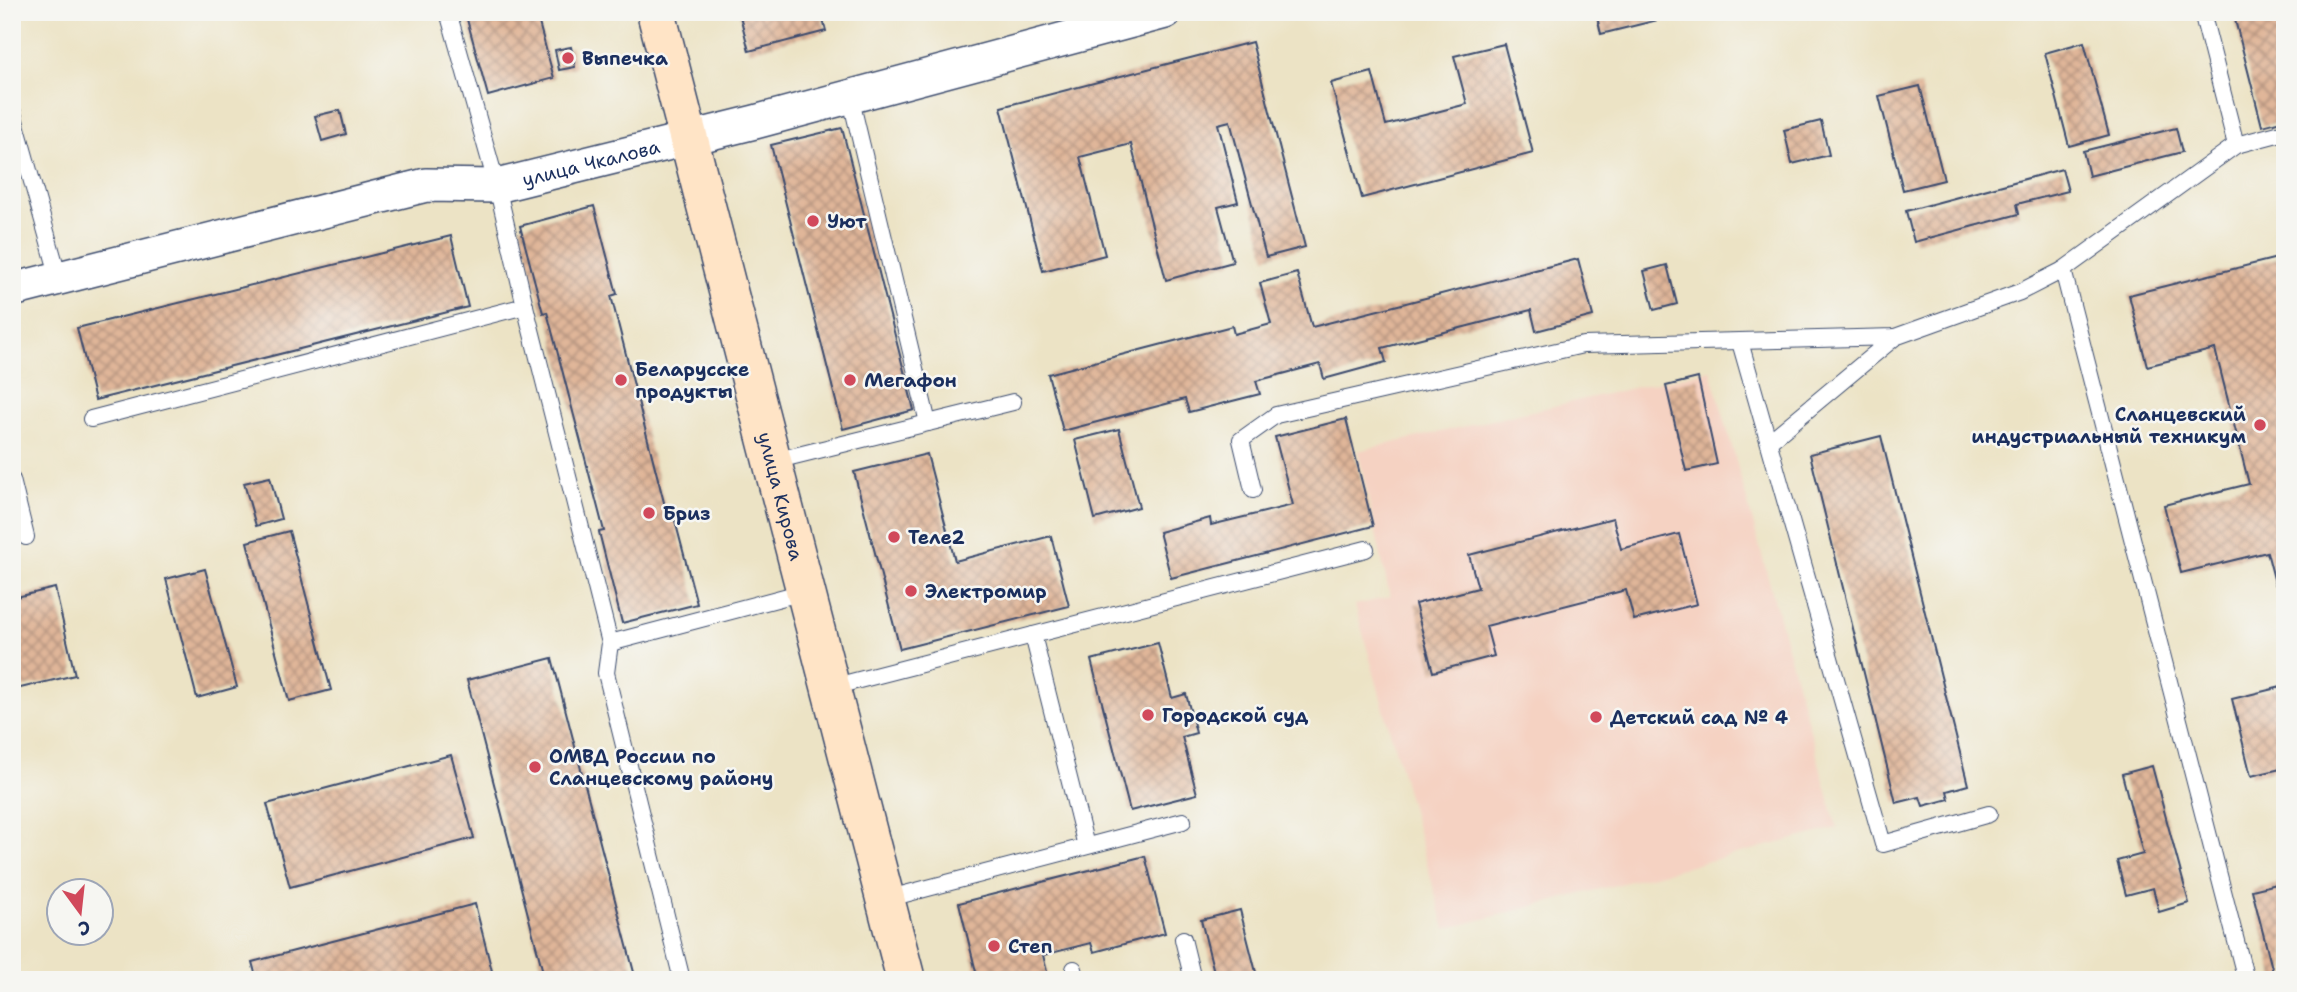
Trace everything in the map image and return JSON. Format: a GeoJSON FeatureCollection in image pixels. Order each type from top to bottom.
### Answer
{"type":"FeatureCollection","features":[{"type":"Feature","properties":{"kind":"street","name":"улица Кирова"},"geometry":{"type":"LineString","coordinates":[[656,12],[906,980]]}},
{"type":"Feature","properties":{"kind":"street","name":"улица Чкалова"},"geometry":{"type":"LineString","coordinates":[[12,290],[426,185],[498,186],[1165,12]]}},
{"type":"Feature","properties":{"kind":"lane"},"geometry":{"type":"LineString","coordinates":[[448,12],[498,186],[525,306],[610,643],[606,673],[682,980]]}},
{"type":"Feature","properties":{"kind":"lane"},"geometry":{"type":"LineString","coordinates":[[2202,12],[2236,145]]}},
{"type":"Feature","properties":{"kind":"lane"},"geometry":{"type":"LineString","coordinates":[[850,96],[928,423]]}},
{"type":"Feature","properties":{"kind":"lane"},"geometry":{"type":"LineString","coordinates":[[12,110],[59,278]]}},
{"type":"Feature","properties":{"kind":"lane"},"geometry":{"type":"LineString","coordinates":[[1253,490],[1241,440],[1276,415],[1583,345],[1895,337],[2020,292],[2063,270],[2236,145],[2285,132]]}},
{"type":"Feature","properties":{"kind":"lane"},"geometry":{"type":"LineString","coordinates":[[2063,270],[2246,980]]}},
{"type":"Feature","properties":{"kind":"lane"},"geometry":{"type":"LineString","coordinates":[[91,419],[525,306]]}},
{"type":"Feature","properties":{"kind":"lane"},"geometry":{"type":"LineString","coordinates":[[1770,441],[1895,337]]}},
{"type":"Feature","properties":{"kind":"lane"},"geometry":{"type":"LineString","coordinates":[[1740,342],[1883,844],[1989,814]]}},
{"type":"Feature","properties":{"kind":"lane"},"geometry":{"type":"LineString","coordinates":[[774,461],[1013,402]]}},
{"type":"Feature","properties":{"kind":"lane"},"geometry":{"type":"LineString","coordinates":[[12,480],[26,537]]}},
{"type":"Feature","properties":{"kind":"lane"},"geometry":{"type":"LineString","coordinates":[[832,687],[1366,548]]}},
{"type":"Feature","properties":{"kind":"lane"},"geometry":{"type":"LineString","coordinates":[[610,643],[807,592]]}},
{"type":"Feature","properties":{"kind":"lane"},"geometry":{"type":"LineString","coordinates":[[1033,635],[1086,846]]}},
{"type":"Feature","properties":{"kind":"lane"},"geometry":{"type":"LineString","coordinates":[[886,899],[1183,821]]}},
{"type":"Feature","properties":{"kind":"lane"},"geometry":{"type":"LineString","coordinates":[[1183,939],[1193,980]]}},
{"type":"Feature","properties":{"kind":"shaded area","name":"Детский сад № 4"},"geometry":{"type":"Polygon","coordinates":[[[1711,370],[1837,828],[1445,929],[1355,605],[1390,597],[1358,451],[1711,370]]]}},
{"type":"Feature","properties":{"kind":"building"},"geometry":{"type":"Polygon","coordinates":[[[465,12],[536,12],[554,78],[488,96],[465,12]]]}},
{"type":"Feature","properties":{"kind":"building"},"geometry":{"type":"Polygon","coordinates":[[[739,12],[821,12],[826,31],[749,51],[739,12]]]}},
{"type":"Feature","properties":{"kind":"building"},"geometry":{"type":"Polygon","coordinates":[[[1596,12],[1686,12],[1686,13],[1601,34],[1596,12]]]}},
{"type":"Feature","properties":{"kind":"building"},"geometry":{"type":"Polygon","coordinates":[[[2233,12],[2285,12],[2285,120],[2262,126],[2233,12]]]}},
{"type":"Feature","properties":{"kind":"building"},"geometry":{"type":"Polygon","coordinates":[[[1252,42],[1305,247],[1266,257],[1230,121],[1218,124],[1238,202],[1218,207],[1233,262],[1166,280],[1131,144],[1080,157],[1105,255],[1043,271],[1001,107],[1252,42]]]}},
{"type":"Feature","properties":{"kind":"building"},"geometry":{"type":"Polygon","coordinates":[[[2084,42],[2109,135],[2069,146],[2045,53],[2084,42]]]}},
{"type":"Feature","properties":{"kind":"building"},"geometry":{"type":"Polygon","coordinates":[[[1504,44],[1533,153],[1362,198],[1331,83],[1372,72],[1386,125],[1467,104],[1454,56],[1504,44]]]}},
{"type":"Feature","properties":{"kind":"building"},"geometry":{"type":"Polygon","coordinates":[[[571,47],[575,67],[559,70],[555,50],[571,47]]]}},
{"type":"Feature","properties":{"kind":"building"},"geometry":{"type":"Polygon","coordinates":[[[1920,86],[1944,180],[1903,190],[1879,96],[1920,86]]]}},
{"type":"Feature","properties":{"kind":"building"},"geometry":{"type":"Polygon","coordinates":[[[340,110],[346,134],[322,141],[315,116],[340,110]]]}},
{"type":"Feature","properties":{"kind":"building"},"geometry":{"type":"Polygon","coordinates":[[[1821,121],[1829,155],[1792,164],[1784,130],[1821,121]]]}},
{"type":"Feature","properties":{"kind":"building"},"geometry":{"type":"Polygon","coordinates":[[[842,128],[914,410],[843,429],[771,145],[842,128]]]}},
{"type":"Feature","properties":{"kind":"building"},"geometry":{"type":"Polygon","coordinates":[[[2176,128],[2182,152],[2089,176],[2083,151],[2176,128]]]}},
{"type":"Feature","properties":{"kind":"building"},"geometry":{"type":"Polygon","coordinates":[[[2062,169],[2068,191],[2017,204],[2019,214],[1914,242],[1906,211],[2062,169]]]}},
{"type":"Feature","properties":{"kind":"building"},"geometry":{"type":"Polygon","coordinates":[[[594,206],[617,294],[611,296],[667,514],[673,513],[697,604],[622,623],[599,532],[604,531],[547,312],[543,313],[520,226],[594,206]]]}},
{"type":"Feature","properties":{"kind":"building"},"geometry":{"type":"Polygon","coordinates":[[[451,236],[468,307],[95,400],[77,328],[451,236]]]}},
{"type":"Feature","properties":{"kind":"building","name":"Сланцевский индустриальный техникум"},"geometry":{"type":"Polygon","coordinates":[[[2285,256],[2284,617],[2267,552],[2181,573],[2164,505],[2249,484],[2215,349],[2147,366],[2129,295],[2285,256]]]}},
{"type":"Feature","properties":{"kind":"building"},"geometry":{"type":"Polygon","coordinates":[[[1578,259],[1593,316],[1536,331],[1531,310],[1382,348],[1386,362],[1324,379],[1320,364],[1256,381],[1260,394],[1189,412],[1185,399],[1063,431],[1048,374],[1232,326],[1234,334],[1271,324],[1260,283],[1297,273],[1312,327],[1578,259]]]}},
{"type":"Feature","properties":{"kind":"building"},"geometry":{"type":"Polygon","coordinates":[[[1667,265],[1677,304],[1654,310],[1644,271],[1667,265]]]}},
{"type":"Feature","properties":{"kind":"building"},"geometry":{"type":"Polygon","coordinates":[[[1698,378],[1717,464],[1686,471],[1666,386],[1698,378]]]}},
{"type":"Feature","properties":{"kind":"building"},"geometry":{"type":"Polygon","coordinates":[[[1346,419],[1373,526],[1171,578],[1159,532],[1210,518],[1211,525],[1293,505],[1275,437],[1346,419]]]}},
{"type":"Feature","properties":{"kind":"building"},"geometry":{"type":"Polygon","coordinates":[[[1119,429],[1139,507],[1095,519],[1075,440],[1119,429]]]}},
{"type":"Feature","properties":{"kind":"building"},"geometry":{"type":"Polygon","coordinates":[[[1881,436],[1968,785],[1947,791],[1949,799],[1923,806],[1920,797],[1896,803],[1810,454],[1881,436]]]}},
{"type":"Feature","properties":{"kind":"building"},"geometry":{"type":"Polygon","coordinates":[[[927,454],[955,561],[1051,536],[1069,606],[900,649],[854,472],[927,454]]]}},
{"type":"Feature","properties":{"kind":"building"},"geometry":{"type":"Polygon","coordinates":[[[270,477],[281,519],[256,526],[244,483],[270,477]]]}},
{"type":"Feature","properties":{"kind":"building"},"geometry":{"type":"Polygon","coordinates":[[[1613,518],[1621,549],[1679,534],[1697,604],[1634,620],[1626,590],[1486,626],[1494,656],[1433,672],[1415,604],[1478,588],[1469,555],[1613,518]]]}},
{"type":"Feature","properties":{"kind":"building"},"geometry":{"type":"Polygon","coordinates":[[[289,531],[331,690],[289,701],[247,542],[289,531]]]}},
{"type":"Feature","properties":{"kind":"building"},"geometry":{"type":"Polygon","coordinates":[[[205,569],[237,687],[197,698],[166,579],[205,569]]]}},
{"type":"Feature","properties":{"kind":"building"},"geometry":{"type":"Polygon","coordinates":[[[55,588],[75,675],[12,690],[12,598],[55,588]]]}},
{"type":"Feature","properties":{"kind":"building","name":"Городской суд"},"geometry":{"type":"Polygon","coordinates":[[[1158,643],[1172,698],[1186,694],[1196,733],[1182,737],[1197,794],[1130,811],[1091,660],[1158,643]]]}},
{"type":"Feature","properties":{"kind":"building","name":"ОМВД России по Сланцевскому району"},"geometry":{"type":"Polygon","coordinates":[[[552,658],[636,980],[545,980],[467,680],[552,658]]]}},
{"type":"Feature","properties":{"kind":"building"},"geometry":{"type":"Polygon","coordinates":[[[2285,686],[2285,768],[2251,776],[2232,699],[2285,686]]]}},
{"type":"Feature","properties":{"kind":"building"},"geometry":{"type":"Polygon","coordinates":[[[451,755],[474,838],[290,887],[267,804],[451,755]]]}},
{"type":"Feature","properties":{"kind":"building"},"geometry":{"type":"Polygon","coordinates":[[[2152,766],[2189,903],[2159,912],[2153,888],[2126,895],[2117,861],[2143,854],[2122,774],[2152,766]]]}},
{"type":"Feature","properties":{"kind":"building"},"geometry":{"type":"Polygon","coordinates":[[[1145,856],[1165,933],[1094,952],[1091,943],[1043,955],[1049,980],[978,980],[959,903],[1145,856]]]}},
{"type":"Feature","properties":{"kind":"building"},"geometry":{"type":"Polygon","coordinates":[[[2285,882],[2285,980],[2275,980],[2252,890],[2285,882]]]}},
{"type":"Feature","properties":{"kind":"building"},"geometry":{"type":"Polygon","coordinates":[[[475,904],[492,971],[460,980],[257,980],[252,962],[475,904]]]}},
{"type":"Feature","properties":{"kind":"building"},"geometry":{"type":"Polygon","coordinates":[[[1240,910],[1258,980],[1216,980],[1201,920],[1240,910]]]}},
{"type":"Feature","properties":{"kind":"place","name":"Выпечка"},"geometry":{"type":"Point","coordinates":[568,58]}},
{"type":"Feature","properties":{"kind":"place","name":"Уют"},"geometry":{"type":"Point","coordinates":[813,221]}},
{"type":"Feature","properties":{"kind":"place","name":"Беларусске продукты"},"geometry":{"type":"Point","coordinates":[621,380]}},
{"type":"Feature","properties":{"kind":"place","name":"Мегафон"},"geometry":{"type":"Point","coordinates":[850,380]}},
{"type":"Feature","properties":{"kind":"place","name":"Сланцевский индустриальный техникум"},"geometry":{"type":"Point","coordinates":[2260,425]}},
{"type":"Feature","properties":{"kind":"place","name":"Бриз"},"geometry":{"type":"Point","coordinates":[649,513]}},
{"type":"Feature","properties":{"kind":"place","name":"Теле2"},"geometry":{"type":"Point","coordinates":[894,537]}},
{"type":"Feature","properties":{"kind":"place","name":"Электромир"},"geometry":{"type":"Point","coordinates":[911,591]}},
{"type":"Feature","properties":{"kind":"place","name":"Городской суд"},"geometry":{"type":"Point","coordinates":[1148,715]}},
{"type":"Feature","properties":{"kind":"place","name":"Детский сад № 4"},"geometry":{"type":"Point","coordinates":[1596,717]}},
{"type":"Feature","properties":{"kind":"place","name":"ОМВД России по Сланцевскому району"},"geometry":{"type":"Point","coordinates":[535,767]}},
{"type":"Feature","properties":{"kind":"place","name":"Степ"},"geometry":{"type":"Point","coordinates":[994,946]}}]}
